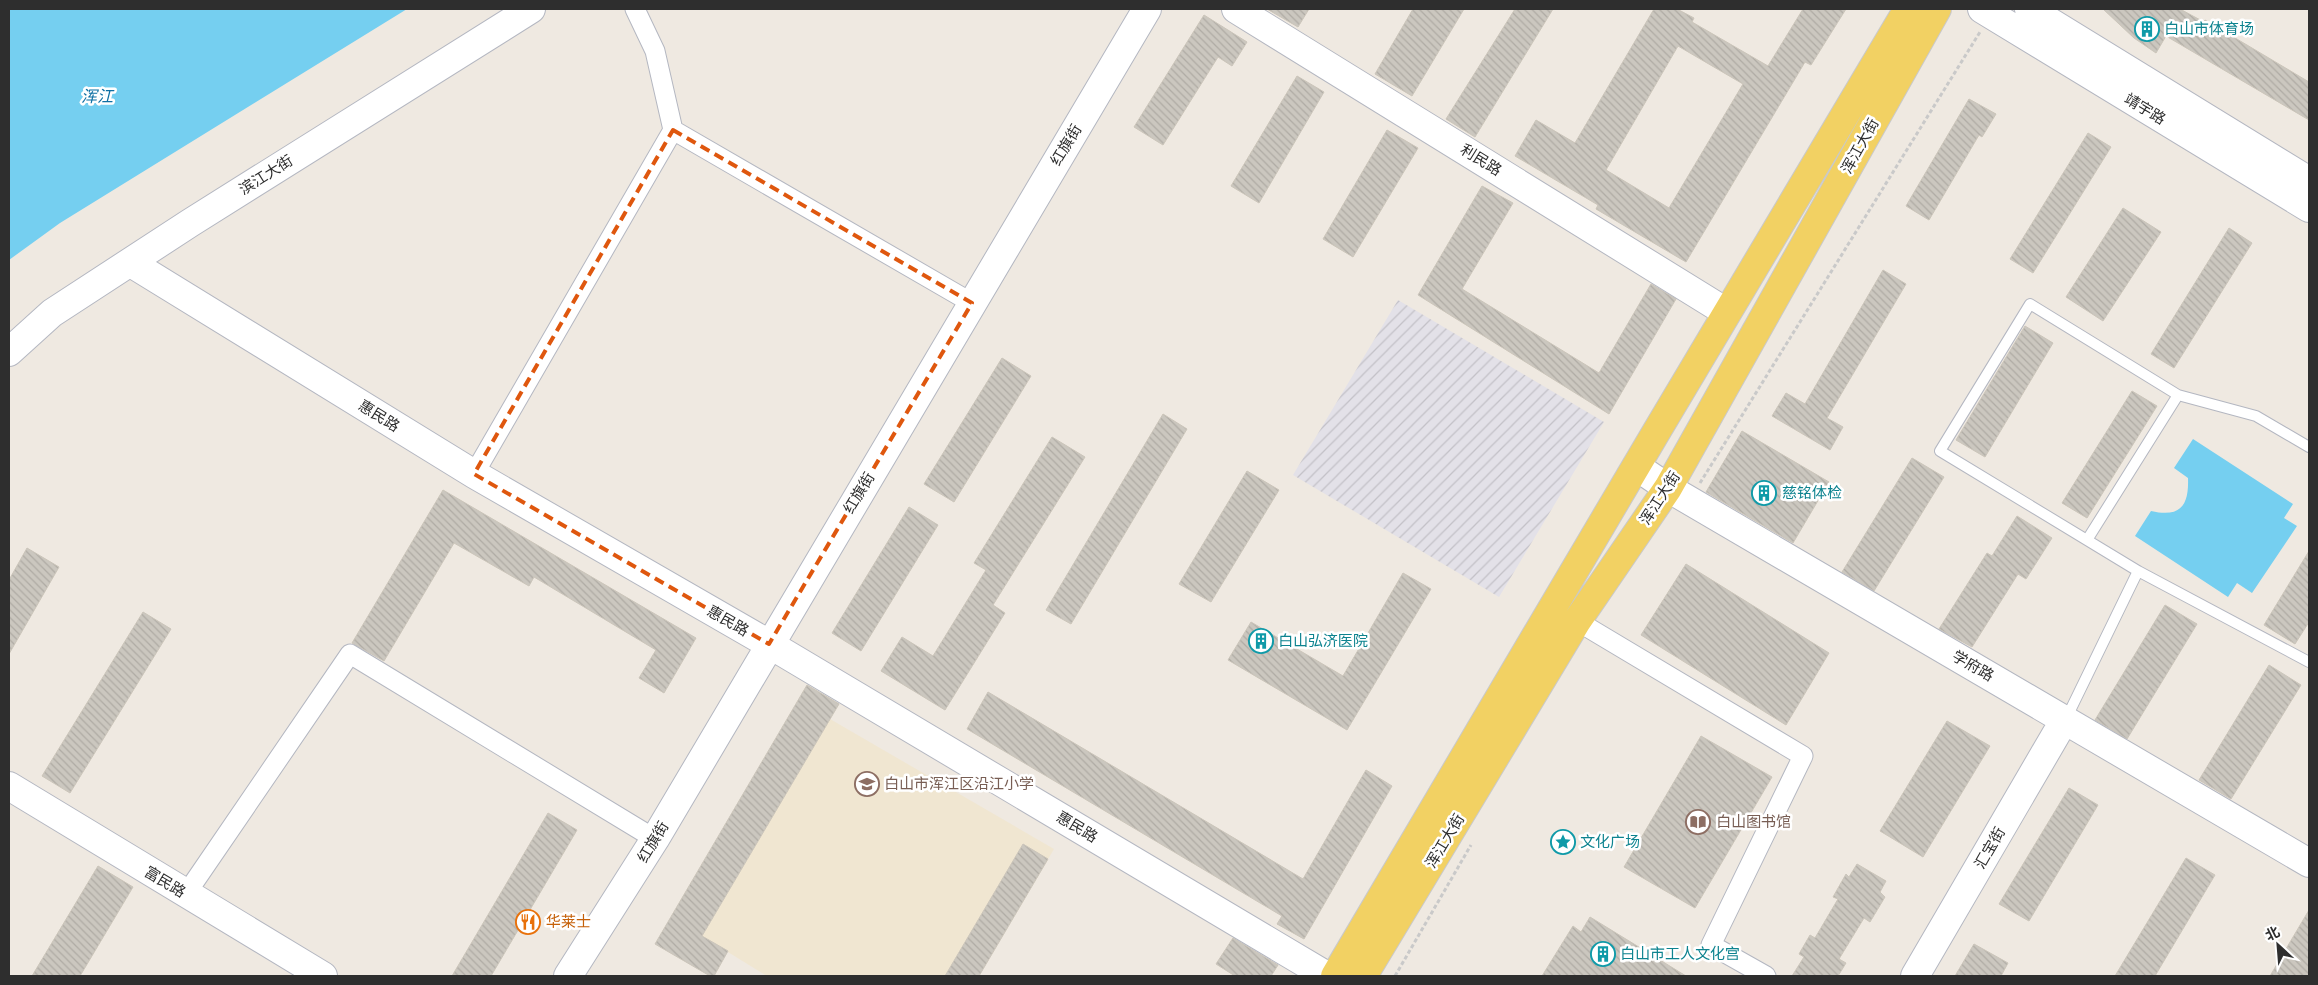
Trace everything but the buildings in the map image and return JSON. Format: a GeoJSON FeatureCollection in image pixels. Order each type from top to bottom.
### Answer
{"type":"FeatureCollection","features":[{"type":"Feature","properties":{"kind":"main road","name":"浑江大街"},"geometry":{"type":"LineString","coordinates":[[1335,976],[1637,467],[1726,312],[1908,9]]}},
{"type":"Feature","properties":{"kind":"main road","name":"浑江大街"},"geometry":{"type":"LineString","coordinates":[[1372,973],[1577,621],[1668,488],[1938,9]]}},
{"type":"Feature","properties":{"kind":"street","name":"滨江大街"},"geometry":{"type":"LineString","coordinates":[[9,352],[52,313],[132,263],[190,223],[531,9]]}},
{"type":"Feature","properties":{"kind":"street"},"geometry":{"type":"LineString","coordinates":[[474,474],[673,130],[655,51],[635,9]]}},
{"type":"Feature","properties":{"kind":"street","name":"红旗街"},"geometry":{"type":"LineString","coordinates":[[568,976],[655,839],[769,644],[1148,9]]}},
{"type":"Feature","properties":{"kind":"street","name":"利民路"},"geometry":{"type":"LineString","coordinates":[[1236,9],[1726,312]]}},
{"type":"Feature","properties":{"kind":"street","name":"靖宇路"},"geometry":{"type":"LineString","coordinates":[[1982,9],[2309,208]]}},
{"type":"Feature","properties":{"kind":"street","name":"靖宇路"},"geometry":{"type":"LineString","coordinates":[[2029,9],[2309,181]]}},
{"type":"Feature","properties":{"kind":"street"},"geometry":{"type":"LineString","coordinates":[[673,130],[972,303]]}},
{"type":"Feature","properties":{"kind":"street","name":"惠民路"},"geometry":{"type":"LineString","coordinates":[[132,263],[474,474],[769,644],[1327,976]]}},
{"type":"Feature","properties":{"kind":"street","name":"学府路"},"geometry":{"type":"LineString","coordinates":[[1637,467],[1668,488],[2066,719],[2309,863]]}},
{"type":"Feature","properties":{"kind":"street"},"geometry":{"type":"LineString","coordinates":[[1577,621],[1804,756],[1711,944],[1766,976]]}},
{"type":"Feature","properties":{"kind":"street"},"geometry":{"type":"LineString","coordinates":[[186,894],[350,654],[655,839]]}},
{"type":"Feature","properties":{"kind":"street","name":"汇宝街"},"geometry":{"type":"LineString","coordinates":[[1915,976],[2066,719]]}},
{"type":"Feature","properties":{"kind":"street","name":"富民路"},"geometry":{"type":"LineString","coordinates":[[9,786],[323,976]]}},
{"type":"Feature","properties":{"kind":"street"},"geometry":{"type":"LineString","coordinates":[[1342,976],[1372,973]]}},
{"type":"Feature","properties":{"kind":"lane"},"geometry":{"type":"LineString","coordinates":[[2309,447],[2256,416],[2178,395],[2030,304],[1940,451],[2138,570],[2309,662]]}},
{"type":"Feature","properties":{"kind":"lane"},"geometry":{"type":"LineString","coordinates":[[2088,540],[2178,395]]}},
{"type":"Feature","properties":{"kind":"lane"},"geometry":{"type":"LineString","coordinates":[[2066,719],[2138,570]]}},
{"type":"Feature","properties":{"kind":"highlighted area"},"geometry":{"type":"Polygon","coordinates":[[[673,130],[972,303],[769,644],[474,474],[673,130]]]}},
{"type":"Feature","properties":{"kind":"shaded area"},"geometry":{"type":"Polygon","coordinates":[[[1398,300],[1604,422],[1499,597],[1293,475],[1398,300]]]}},
{"type":"Feature","properties":{"kind":"shaded area","name":"白山市浑江区沿江小学"},"geometry":{"type":"Polygon","coordinates":[[[830,719],[1054,849],[979,976],[767,976],[702,936],[830,719]]]}},
{"type":"Feature","properties":{"kind":"water","name":"浑江"},"geometry":{"type":"Polygon","coordinates":[[[9,9],[407,9],[60,223],[9,260],[9,9]]]}},
{"type":"Feature","properties":{"kind":"water"},"geometry":{"type":"Polygon","coordinates":[[[2193,439],[2293,504],[2284,518],[2297,526],[2252,593],[2237,583],[2228,597],[2135,536],[2151,511],[2170,513],[2176,511],[2185,502],[2188,478],[2174,468],[2193,439]]]}},
{"type":"Feature","properties":{"kind":"place","name":"白山市体育场"},"geometry":{"type":"Point","coordinates":[2147,29]}},
{"type":"Feature","properties":{"kind":"place","name":"慈铭体检"},"geometry":{"type":"Point","coordinates":[1764,493]}},
{"type":"Feature","properties":{"kind":"place","name":"白山弘济医院"},"geometry":{"type":"Point","coordinates":[1261,641]}},
{"type":"Feature","properties":{"kind":"place","name":"白山市浑江区沿江小学"},"geometry":{"type":"Point","coordinates":[867,784]}},
{"type":"Feature","properties":{"kind":"place","name":"白山图书馆"},"geometry":{"type":"Point","coordinates":[1698,822]}},
{"type":"Feature","properties":{"kind":"place","name":"文化广场"},"geometry":{"type":"Point","coordinates":[1563,842]}},
{"type":"Feature","properties":{"kind":"place","name":"华莱士"},"geometry":{"type":"Point","coordinates":[528,922]}},
{"type":"Feature","properties":{"kind":"place","name":"白山市工人文化宫"},"geometry":{"type":"Point","coordinates":[1603,954]}}]}
